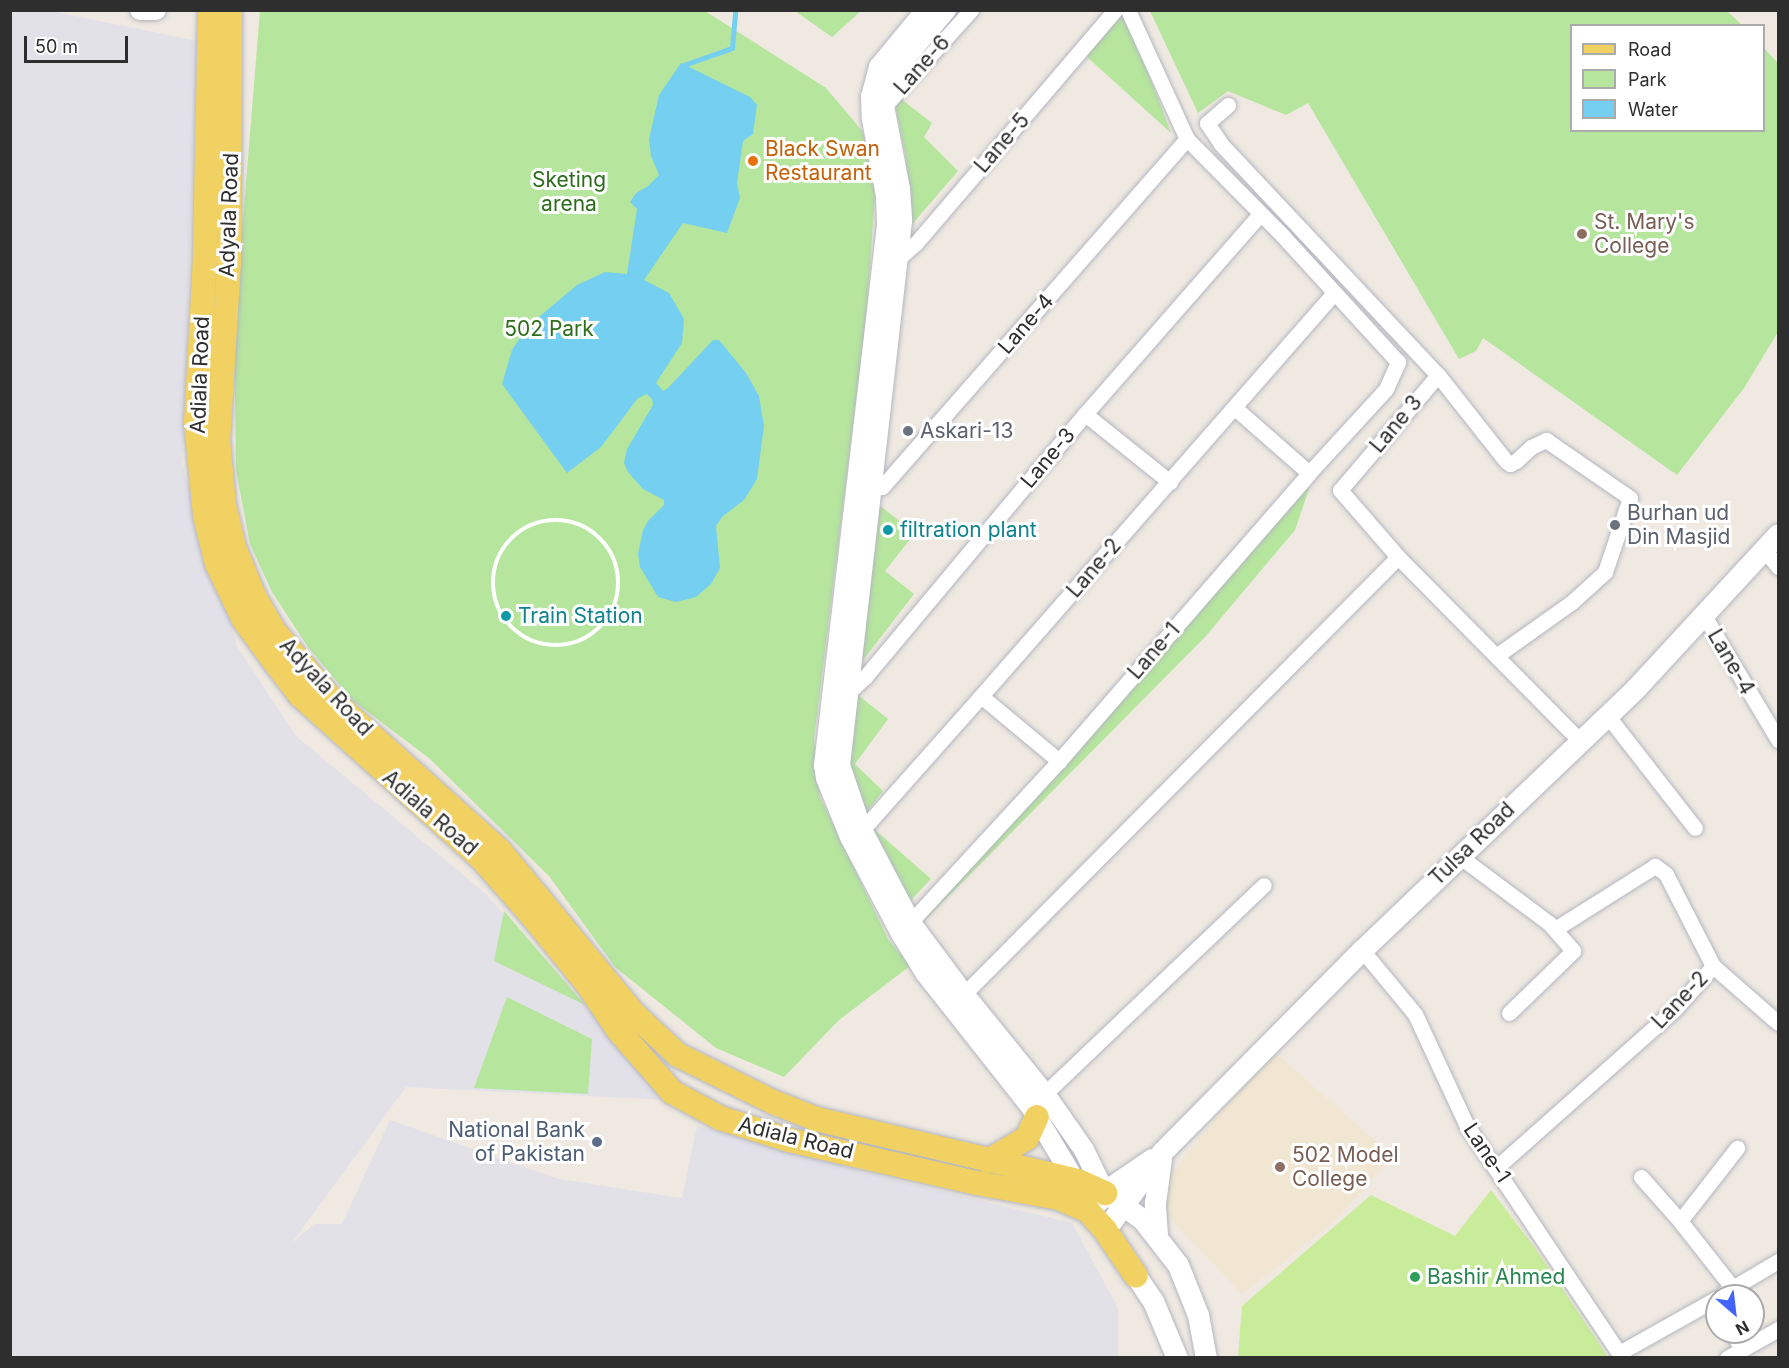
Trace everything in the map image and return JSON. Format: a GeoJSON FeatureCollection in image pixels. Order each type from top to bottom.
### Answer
{"type":"FeatureCollection","features":[{"type":"Feature","properties":{"kind":"main road","name":"Adiala Road"},"geometry":{"type":"LineString","coordinates":[[210,10],[205,257],[196,423],[205,516],[217,564],[244,620],[300,695],[483,860],[533,917],[588,985],[618,1030],[672,1092],[720,1118],[789,1140],[977,1183],[1059,1198],[1088,1211],[1106,1230],[1136,1276]]}},
{"type":"Feature","properties":{"kind":"main road","name":"Adyala Road"},"geometry":{"type":"LineString","coordinates":[[230,10],[232,155],[229,262],[218,441],[224,505],[234,547],[254,596],[274,631],[298,662],[342,709],[500,852],[593,963]]}},
{"type":"Feature","properties":{"kind":"main road","name":"Tulsa Road"},"geometry":{"type":"LineString","coordinates":[[1088,1211],[1115,1199],[1362,950],[1636,688],[1771,541]]}},
{"type":"Feature","properties":{"kind":"main road","name":"Adiala Road"},"geometry":{"type":"LineString","coordinates":[[593,963],[634,1014],[678,1055],[773,1102],[816,1119],[1078,1181],[1115,1199]]}},
{"type":"Feature","properties":{"kind":"main road"},"geometry":{"type":"LineString","coordinates":[[988,1161],[1027,1138],[1038,1106]]}},
{"type":"Feature","properties":{"kind":"main road"},"geometry":{"type":"LineString","coordinates":[[1157,1235],[1155,1203],[1162,1152]]}},
{"type":"Feature","properties":{"kind":"main road","name":"Tulsa Road"},"geometry":{"type":"LineString","coordinates":[[1106,1230],[1115,1199]]}},
{"type":"Feature","properties":{"kind":"main road"},"geometry":{"type":"LineString","coordinates":[[1115,1199],[1157,1235],[1178,1265],[1197,1315],[1206,1358]]}},
{"type":"Feature","properties":{"kind":"main road"},"geometry":{"type":"LineString","coordinates":[[1136,1276],[1157,1309],[1177,1358]]}},
{"type":"Feature","properties":{"kind":"street"},"geometry":{"type":"LineString","coordinates":[[140,10],[156,10]]}},
{"type":"Feature","properties":{"kind":"street"},"geometry":{"type":"LineString","coordinates":[[926,10],[879,67],[871,96],[900,189],[902,220],[891,263],[839,691],[840,765],[856,834],[905,928],[1038,1106],[1078,1181],[1088,1211]]}},
{"type":"Feature","properties":{"kind":"street"},"geometry":{"type":"LineString","coordinates":[[878,113],[885,87],[893,72],[946,10]]}},
{"type":"Feature","properties":{"kind":"street","name":"Lane-6"},"geometry":{"type":"LineString","coordinates":[[878,113],[971,10]]}},
{"type":"Feature","properties":{"kind":"street","name":"Lane-5"},"geometry":{"type":"LineString","coordinates":[[891,263],[916,243],[1116,10]]}},
{"type":"Feature","properties":{"kind":"street"},"geometry":{"type":"LineString","coordinates":[[1128,10],[1187,140],[1260,214],[1333,294]]}},
{"type":"Feature","properties":{"kind":"street","name":"Lane 3"},"geometry":{"type":"LineString","coordinates":[[1228,105],[1207,123],[1221,144],[1438,375],[1340,490],[1398,557],[1580,741]]}},
{"type":"Feature","properties":{"kind":"street","name":"Lane-4"},"geometry":{"type":"LineString","coordinates":[[863,491],[882,487],[1187,140]]}},
{"type":"Feature","properties":{"kind":"street","name":"Lane-3"},"geometry":{"type":"LineString","coordinates":[[839,691],[865,677],[1085,414],[1260,214]]}},
{"type":"Feature","properties":{"kind":"street","name":"Lane-1"},"geometry":{"type":"LineString","coordinates":[[905,928],[1059,761],[1309,473],[1386,389],[1398,362],[1333,294]]}},
{"type":"Feature","properties":{"kind":"street","name":"Lane-2"},"geometry":{"type":"LineString","coordinates":[[856,834],[981,696],[1333,294]]}},
{"type":"Feature","properties":{"kind":"street"},"geometry":{"type":"LineString","coordinates":[[1438,375],[1510,464],[1531,447],[1546,440],[1630,498],[1605,572],[1572,602],[1496,656]]}},
{"type":"Feature","properties":{"kind":"street"},"geometry":{"type":"LineString","coordinates":[[1235,408],[1309,473]]}},
{"type":"Feature","properties":{"kind":"street"},"geometry":{"type":"LineString","coordinates":[[1085,414],[1170,482]]}},
{"type":"Feature","properties":{"kind":"street"},"geometry":{"type":"LineString","coordinates":[[1771,541],[1779,567]]}},
{"type":"Feature","properties":{"kind":"street"},"geometry":{"type":"LineString","coordinates":[[958,1000],[1398,557]]}},
{"type":"Feature","properties":{"kind":"street","name":"Lane-4"},"geometry":{"type":"LineString","coordinates":[[1703,614],[1779,740]]}},
{"type":"Feature","properties":{"kind":"street"},"geometry":{"type":"LineString","coordinates":[[981,696],[1059,761]]}},
{"type":"Feature","properties":{"kind":"street"},"geometry":{"type":"LineString","coordinates":[[1607,715],[1695,828]]}},
{"type":"Feature","properties":{"kind":"street"},"geometry":{"type":"LineString","coordinates":[[1459,856],[1555,929],[1573,951],[1509,1013]]}},
{"type":"Feature","properties":{"kind":"street","name":"Lane-2"},"geometry":{"type":"LineString","coordinates":[[1497,1167],[1674,1010],[1713,966],[1666,874],[1655,866],[1555,929]]}},
{"type":"Feature","properties":{"kind":"street"},"geometry":{"type":"LineString","coordinates":[[1038,1106],[1264,885]]}},
{"type":"Feature","properties":{"kind":"street","name":"Lane-1"},"geometry":{"type":"LineString","coordinates":[[1362,950],[1414,1014],[1467,1126],[1497,1167],[1621,1355]]}},
{"type":"Feature","properties":{"kind":"street"},"geometry":{"type":"LineString","coordinates":[[1713,966],[1779,1023]]}},
{"type":"Feature","properties":{"kind":"street"},"geometry":{"type":"LineString","coordinates":[[1038,1106],[1084,1150],[1115,1199]]}},
{"type":"Feature","properties":{"kind":"street"},"geometry":{"type":"LineString","coordinates":[[1680,1221],[1737,1148]]}},
{"type":"Feature","properties":{"kind":"street"},"geometry":{"type":"LineString","coordinates":[[1641,1177],[1680,1221],[1713,1284]]}},
{"type":"Feature","properties":{"kind":"street"},"geometry":{"type":"LineString","coordinates":[[1741,1284],[1779,1261]]}},
{"type":"Feature","properties":{"kind":"street"},"geometry":{"type":"LineString","coordinates":[[1621,1355],[1705,1306]]}},
{"type":"Feature","properties":{"kind":"street"},"geometry":{"type":"LineString","coordinates":[[1727,1358],[1779,1329]]}},
{"type":"Feature","properties":{"kind":"street"},"geometry":{"type":"LineString","coordinates":[[1739,1344],[1742,1349]]}},
{"type":"Feature","properties":{"kind":"shaded area"},"geometry":{"type":"Polygon","coordinates":[[[10,11],[51,11],[197,41],[182,464],[237,646],[296,736],[486,894],[669,1100],[406,1087],[291,1244],[314,1224],[342,1224],[390,1120],[559,1179],[682,1198],[697,1126],[884,1177],[1072,1223],[1118,1308],[1118,1357],[11,1357],[10,11]]]}},
{"type":"Feature","properties":{"kind":"shaded area","name":"502 Model College"},"geometry":{"type":"Polygon","coordinates":[[[1271,1049],[1392,1156],[1335,1221],[1242,1294],[1165,1213],[1168,1178],[1271,1049]]]}},
{"type":"Feature","properties":{"kind":"green space","name":"502 Park"},"geometry":{"type":"Polygon","coordinates":[[[260,11],[705,11],[826,88],[863,132],[875,194],[866,321],[814,739],[820,797],[888,939],[910,966],[839,1020],[784,1077],[716,1048],[615,967],[549,876],[430,759],[352,700],[308,647],[272,592],[250,544],[236,470],[234,330],[260,11]]]}},
{"type":"Feature","properties":{"kind":"green space"},"geometry":{"type":"Polygon","coordinates":[[[795,11],[861,11],[832,37],[795,11]]]}},
{"type":"Feature","properties":{"kind":"green space","name":"St. Mary's College"},"geometry":{"type":"Polygon","coordinates":[[[1150,11],[1727,11],[1741,24],[1570,24],[1570,132],[1765,132],[1765,49],[1778,63],[1778,332],[1744,388],[1677,475],[1483,338],[1476,351],[1459,359],[1308,103],[1286,115],[1228,91],[1198,113],[1150,11]]]}},
{"type":"Feature","properties":{"kind":"green space"},"geometry":{"type":"Polygon","coordinates":[[[1124,16],[1128,20],[1171,133],[1086,56],[1120,17],[1124,16]]]}},
{"type":"Feature","properties":{"kind":"green space"},"geometry":{"type":"Polygon","coordinates":[[[901,99],[932,123],[924,137],[958,171],[908,229],[906,157],[896,110],[897,102],[901,99]]]}},
{"type":"Feature","properties":{"kind":"green space"},"geometry":{"type":"Polygon","coordinates":[[[1310,486],[1295,530],[1205,637],[920,925],[919,921],[1310,486]]]}},
{"type":"Feature","properties":{"kind":"green space"},"geometry":{"type":"Polygon","coordinates":[[[879,505],[915,533],[885,571],[914,594],[857,668],[879,505]]]}},
{"type":"Feature","properties":{"kind":"green space"},"geometry":{"type":"Polygon","coordinates":[[[858,695],[888,719],[855,764],[883,791],[865,814],[849,763],[855,702],[858,695]]]}},
{"type":"Feature","properties":{"kind":"green space"},"geometry":{"type":"Polygon","coordinates":[[[874,829],[931,879],[910,901],[874,829]]]}},
{"type":"Feature","properties":{"kind":"green space"},"geometry":{"type":"Polygon","coordinates":[[[504,911],[585,1005],[494,961],[504,911]]]}},
{"type":"Feature","properties":{"kind":"green space"},"geometry":{"type":"Polygon","coordinates":[[[507,997],[592,1039],[588,1094],[474,1088],[507,997]]]}},
{"type":"Feature","properties":{"kind":"green space","name":"Bashir Ahmed"},"geometry":{"type":"Polygon","coordinates":[[[1491,1190],[1535,1248],[1608,1357],[1238,1357],[1242,1306],[1371,1195],[1455,1236],[1491,1190]]]}},
{"type":"Feature","properties":{"kind":"water"},"geometry":{"type":"Polygon","coordinates":[[[681,63],[750,97],[757,105],[753,134],[743,141],[737,183],[740,198],[727,233],[683,223],[644,280],[669,293],[684,319],[682,343],[656,383],[663,391],[668,388],[713,340],[719,340],[746,373],[759,396],[764,426],[757,479],[744,500],[722,517],[716,526],[720,568],[711,584],[696,597],[676,602],[658,597],[640,567],[638,554],[643,530],[648,521],[664,505],[664,500],[643,489],[628,472],[624,463],[627,449],[653,405],[652,399],[647,394],[638,398],[601,447],[567,473],[502,384],[512,350],[528,326],[577,285],[605,272],[627,274],[637,209],[630,202],[636,193],[648,186],[659,175],[651,156],[649,139],[659,95],[681,63]]]}},
{"type":"Feature","properties":{"kind":"waterway"},"geometry":{"type":"LineString","coordinates":[[681,66],[732,48],[735,10]]}},
{"type":"Feature","properties":{"kind":"railway"},"geometry":{"type":"LineString","coordinates":[[556,520],[580,525],[600,539],[614,559],[619,583],[614,607],[600,627],[580,641],[556,646],[532,641],[512,627],[498,607],[493,583],[498,559],[512,539],[532,525],[556,520]]}},
{"type":"Feature","properties":{"kind":"place","name":"Black Swan Restaurant"},"geometry":{"type":"Point","coordinates":[753,161]}},
{"type":"Feature","properties":{"kind":"place","name":"St. Mary's College"},"geometry":{"type":"Point","coordinates":[1582,234]}},
{"type":"Feature","properties":{"kind":"place","name":"Askari-13"},"geometry":{"type":"Point","coordinates":[908,431]}},
{"type":"Feature","properties":{"kind":"place","name":"Burhan ud Din Masjid"},"geometry":{"type":"Point","coordinates":[1615,525]}},
{"type":"Feature","properties":{"kind":"place","name":"filtration plant"},"geometry":{"type":"Point","coordinates":[888,530]}},
{"type":"Feature","properties":{"kind":"place","name":"Train Station"},"geometry":{"type":"Point","coordinates":[506,616]}},
{"type":"Feature","properties":{"kind":"place","name":"National Bank of Pakistan"},"geometry":{"type":"Point","coordinates":[597,1142]}},
{"type":"Feature","properties":{"kind":"place","name":"502 Model College"},"geometry":{"type":"Point","coordinates":[1280,1167]}},
{"type":"Feature","properties":{"kind":"place","name":"Bashir Ahmed"},"geometry":{"type":"Point","coordinates":[1415,1277]}},
{"type":"Feature","properties":{"kind":"park label","name":"Sketing arena"},"geometry":{"type":"Point","coordinates":[569,192]}}]}
